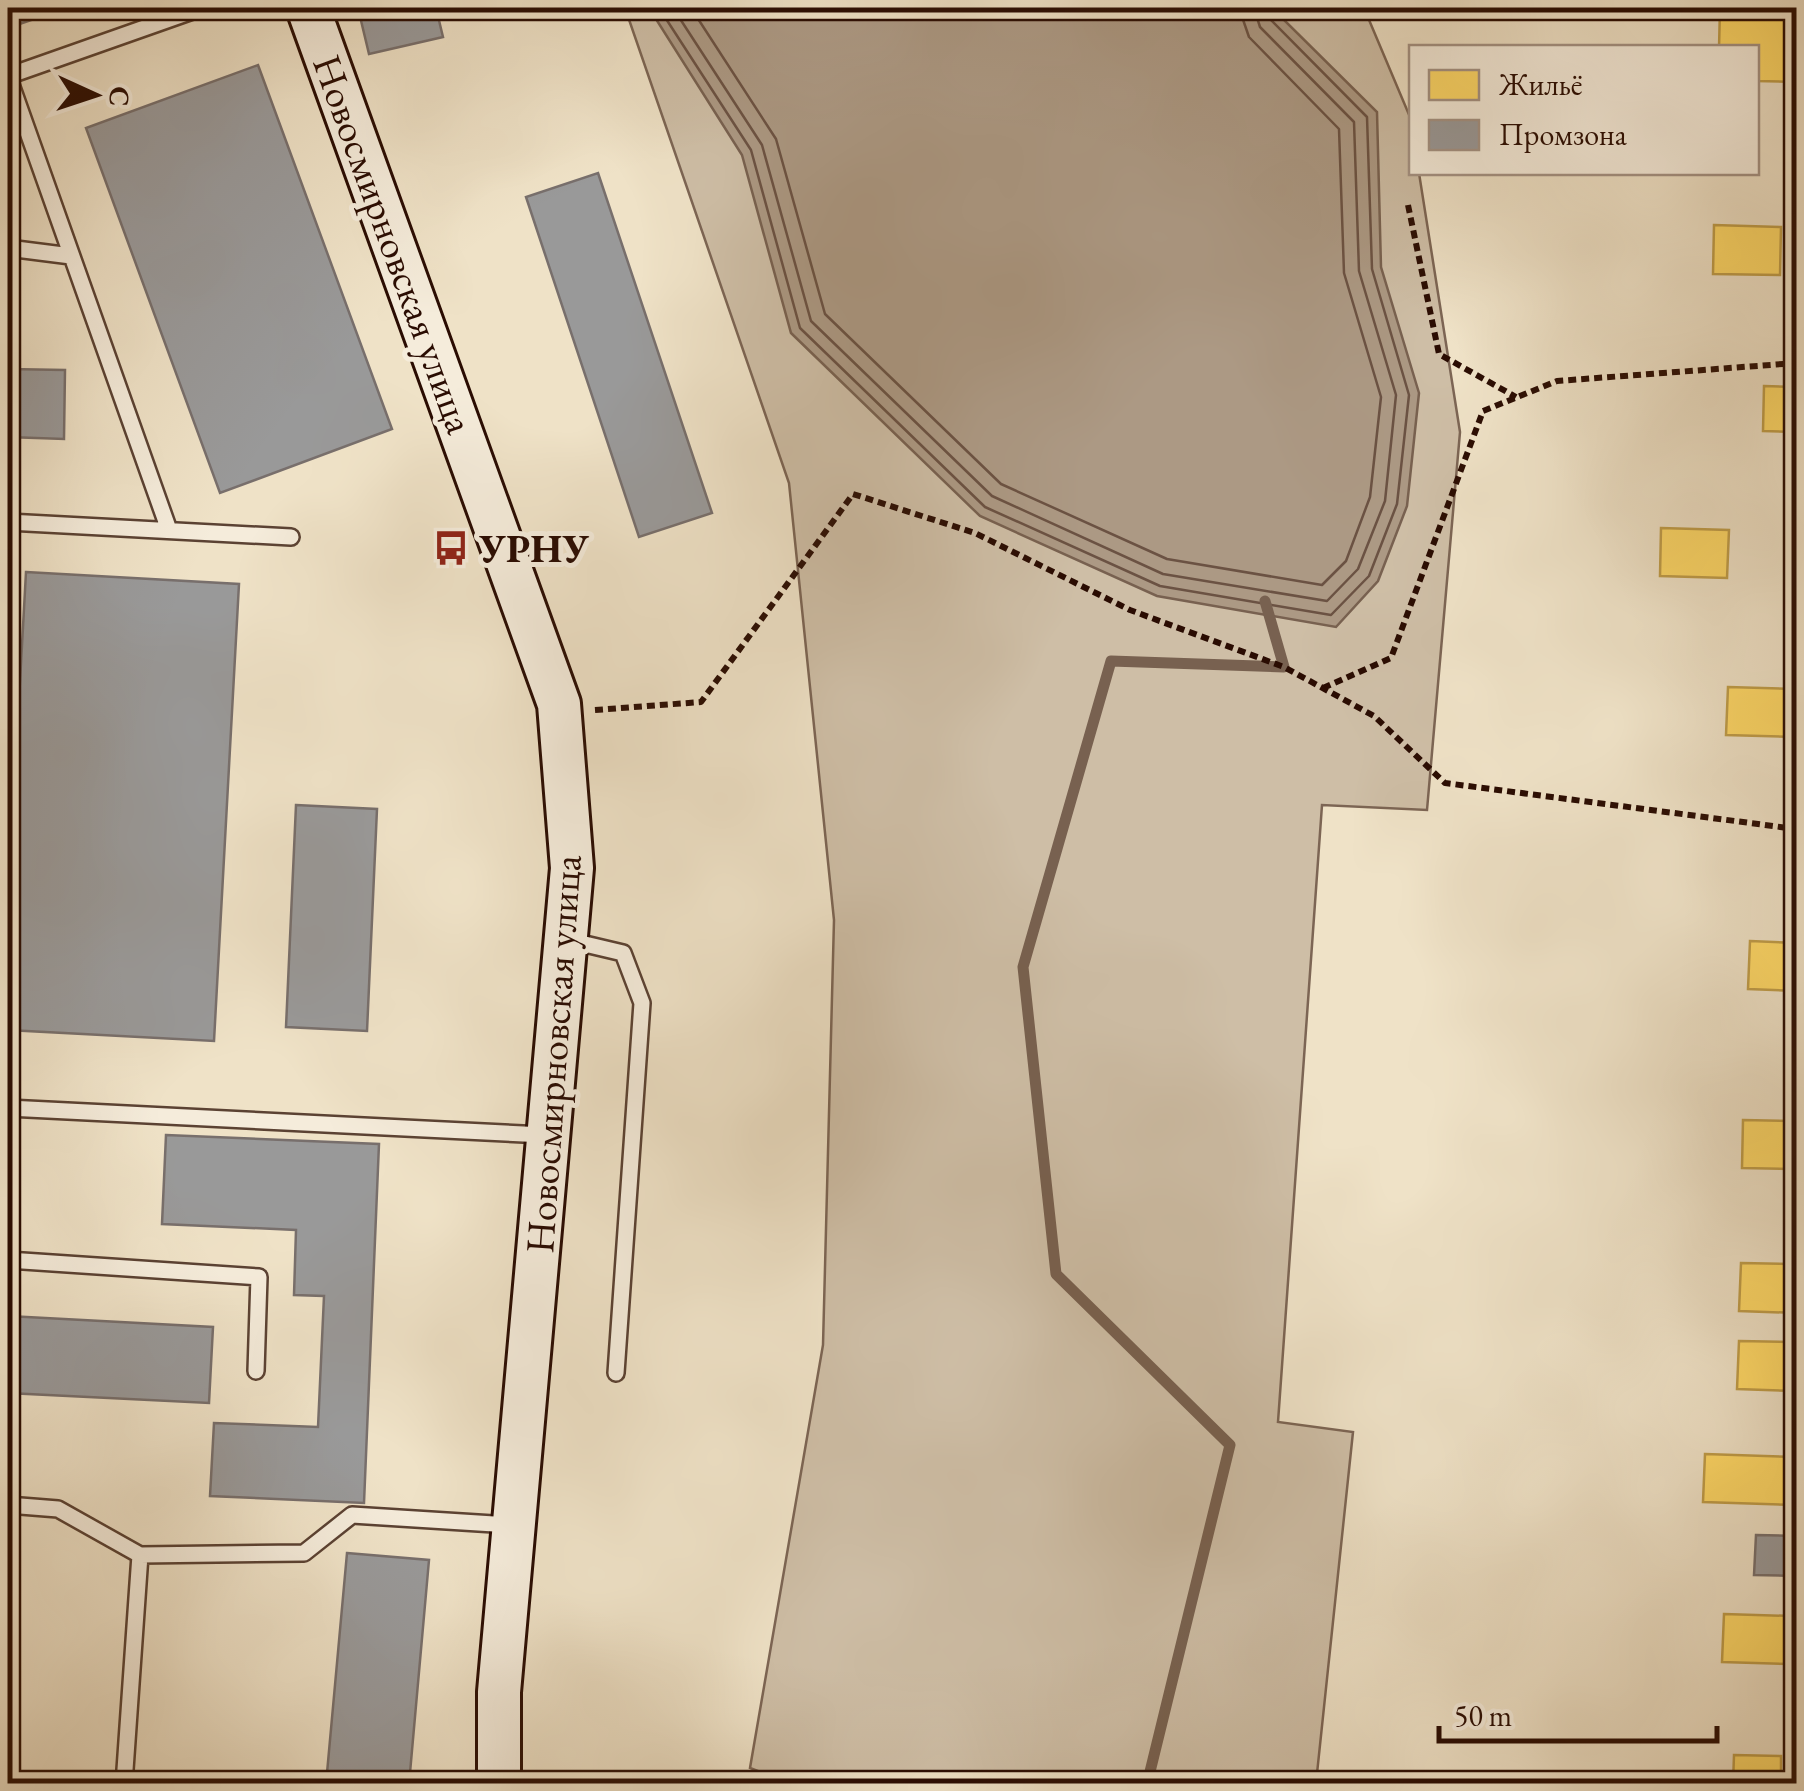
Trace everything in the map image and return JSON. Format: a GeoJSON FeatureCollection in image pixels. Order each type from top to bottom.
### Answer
{"type":"FeatureCollection","features":[{"type":"Feature","properties":{"kind":"street","name":"Новосмирновская улица"},"geometry":{"type":"LineString","coordinates":[[308,8],[559,704],[572,868],[499,1692],[499,1784]]}},
{"type":"Feature","properties":{"kind":"lane"},"geometry":{"type":"LineString","coordinates":[[169,530],[8,76],[201,8]]}},
{"type":"Feature","properties":{"kind":"lane"},"geometry":{"type":"LineString","coordinates":[[8,248],[71,256]]}},
{"type":"Feature","properties":{"kind":"lane"},"geometry":{"type":"LineString","coordinates":[[8,522],[291,537]]}},
{"type":"Feature","properties":{"kind":"lane"},"geometry":{"type":"LineString","coordinates":[[566,940],[622,953],[642,1003],[616,1374]]}},
{"type":"Feature","properties":{"kind":"lane"},"geometry":{"type":"LineString","coordinates":[[8,1108],[548,1136]]}},
{"type":"Feature","properties":{"kind":"lane"},"geometry":{"type":"LineString","coordinates":[[8,1260],[258,1277],[256,1371]]}},
{"type":"Feature","properties":{"kind":"lane"},"geometry":{"type":"LineString","coordinates":[[8,1505],[58,1508],[140,1555],[304,1553],[352,1514],[514,1525]]}},
{"type":"Feature","properties":{"kind":"lane"},"geometry":{"type":"LineString","coordinates":[[124,1784],[140,1555]]}},
{"type":"Feature","properties":{"kind":"path"},"geometry":{"type":"LineString","coordinates":[[1408,205],[1439,354],[1517,397]]}},
{"type":"Feature","properties":{"kind":"path"},"geometry":{"type":"LineString","coordinates":[[1323,688],[1391,658],[1482,411],[1557,381],[1796,363]]}},
{"type":"Feature","properties":{"kind":"path"},"geometry":{"type":"LineString","coordinates":[[559,704],[604,711],[701,702],[852,494],[975,533],[1130,610],[1284,667],[1374,716],[1445,783],[1796,829]]}},
{"type":"Feature","properties":{"kind":"shaded area"},"geometry":{"type":"Polygon","coordinates":[[[625,8],[1364,8],[1409,115],[1409,175],[1419,175],[1460,432],[1427,810],[1322,805],[1278,1422],[1353,1432],[1316,1783],[793,1784],[750,1768],[823,1345],[834,920],[789,483],[625,8]]]}},
{"type":"Feature","properties":{"kind":"water"},"geometry":{"type":"Polygon","coordinates":[[[649,8],[1272,8],[1377,112],[1381,267],[1419,393],[1407,506],[1378,581],[1336,627],[1157,596],[980,516],[791,333],[742,155],[649,8]]]}},
{"type":"Feature","properties":{"kind":"building: Жильё"},"geometry":{"type":"Polygon","coordinates":[[[1720,8],[1796,8],[1795,82],[1759,81],[1759,45],[1719,45],[1720,8]]]}},
{"type":"Feature","properties":{"kind":"building: Жильё"},"geometry":{"type":"Polygon","coordinates":[[[1714,225],[1781,227],[1780,275],[1713,274],[1714,225]]]}},
{"type":"Feature","properties":{"kind":"building: Жильё"},"geometry":{"type":"Polygon","coordinates":[[[1764,386],[1796,387],[1796,432],[1763,431],[1764,386]]]}},
{"type":"Feature","properties":{"kind":"building: Жильё"},"geometry":{"type":"Polygon","coordinates":[[[1661,528],[1729,530],[1727,578],[1660,576],[1661,528]]]}},
{"type":"Feature","properties":{"kind":"building: Жильё"},"geometry":{"type":"Polygon","coordinates":[[[1728,687],[1794,689],[1793,737],[1726,735],[1728,687]]]}},
{"type":"Feature","properties":{"kind":"building: Жильё"},"geometry":{"type":"Polygon","coordinates":[[[1750,941],[1796,943],[1796,991],[1748,989],[1750,941]]]}},
{"type":"Feature","properties":{"kind":"building: Жильё"},"geometry":{"type":"Polygon","coordinates":[[[1743,1120],[1796,1121],[1796,1169],[1742,1168],[1743,1120]]]}},
{"type":"Feature","properties":{"kind":"building: Жильё"},"geometry":{"type":"Polygon","coordinates":[[[1741,1263],[1796,1264],[1796,1313],[1739,1311],[1741,1263]]]}},
{"type":"Feature","properties":{"kind":"building: Жильё"},"geometry":{"type":"Polygon","coordinates":[[[1739,1341],[1796,1342],[1796,1391],[1737,1389],[1739,1341]]]}},
{"type":"Feature","properties":{"kind":"building: Жильё"},"geometry":{"type":"Polygon","coordinates":[[[1705,1454],[1796,1457],[1796,1505],[1703,1502],[1705,1454]]]}},
{"type":"Feature","properties":{"kind":"building: Жильё"},"geometry":{"type":"Polygon","coordinates":[[[1724,1614],[1791,1616],[1789,1664],[1722,1662],[1724,1614]]]}},
{"type":"Feature","properties":{"kind":"building: Жильё"},"geometry":{"type":"Polygon","coordinates":[[[1734,1755],[1781,1756],[1781,1784],[1733,1784],[1734,1755]]]}},
{"type":"Feature","properties":{"kind":"building: Промзона"},"geometry":{"type":"Polygon","coordinates":[[[8,8],[66,8],[8,28],[8,8]]]}},
{"type":"Feature","properties":{"kind":"building: Промзона"},"geometry":{"type":"Polygon","coordinates":[[[358,8],[436,8],[443,37],[369,54],[358,8]]]}},
{"type":"Feature","properties":{"kind":"building: Промзона"},"geometry":{"type":"Polygon","coordinates":[[[258,65],[392,429],[220,493],[86,128],[258,65]]]}},
{"type":"Feature","properties":{"kind":"building: Промзона"},"geometry":{"type":"Polygon","coordinates":[[[598,173],[712,513],[639,537],[526,197],[598,173]]]}},
{"type":"Feature","properties":{"kind":"building: Промзона"},"geometry":{"type":"Polygon","coordinates":[[[8,369],[65,370],[64,439],[8,437],[8,369]]]}},
{"type":"Feature","properties":{"kind":"building: Промзона"},"geometry":{"type":"Polygon","coordinates":[[[26,572],[239,584],[214,1041],[8,1030],[8,900],[26,572]]]}},
{"type":"Feature","properties":{"kind":"building: Промзона"},"geometry":{"type":"Polygon","coordinates":[[[296,805],[377,809],[367,1031],[286,1027],[296,805]]]}},
{"type":"Feature","properties":{"kind":"building: Промзона"},"geometry":{"type":"Polygon","coordinates":[[[166,1135],[379,1144],[364,1503],[210,1496],[214,1423],[318,1427],[324,1296],[294,1295],[296,1230],[162,1224],[166,1135]]]}},
{"type":"Feature","properties":{"kind":"building: Промзона"},"geometry":{"type":"Polygon","coordinates":[[[8,1316],[213,1327],[209,1403],[8,1393],[8,1316]]]}},
{"type":"Feature","properties":{"kind":"building: Промзона"},"geometry":{"type":"Polygon","coordinates":[[[1756,1535],[1796,1536],[1796,1576],[1754,1575],[1756,1535]]]}},
{"type":"Feature","properties":{"kind":"building: Промзона"},"geometry":{"type":"Polygon","coordinates":[[[347,1553],[429,1560],[409,1784],[326,1784],[347,1553]]]}},
{"type":"Feature","properties":{"kind":"waterway"},"geometry":{"type":"LineString","coordinates":[[1147,1784],[1230,1445],[1056,1274],[1023,967],[1111,661],[1284,667],[1265,601]]}},
{"type":"Feature","properties":{"kind":"place","name":"УРНУ"},"geometry":{"type":"Point","coordinates":[451,548]}}]}
